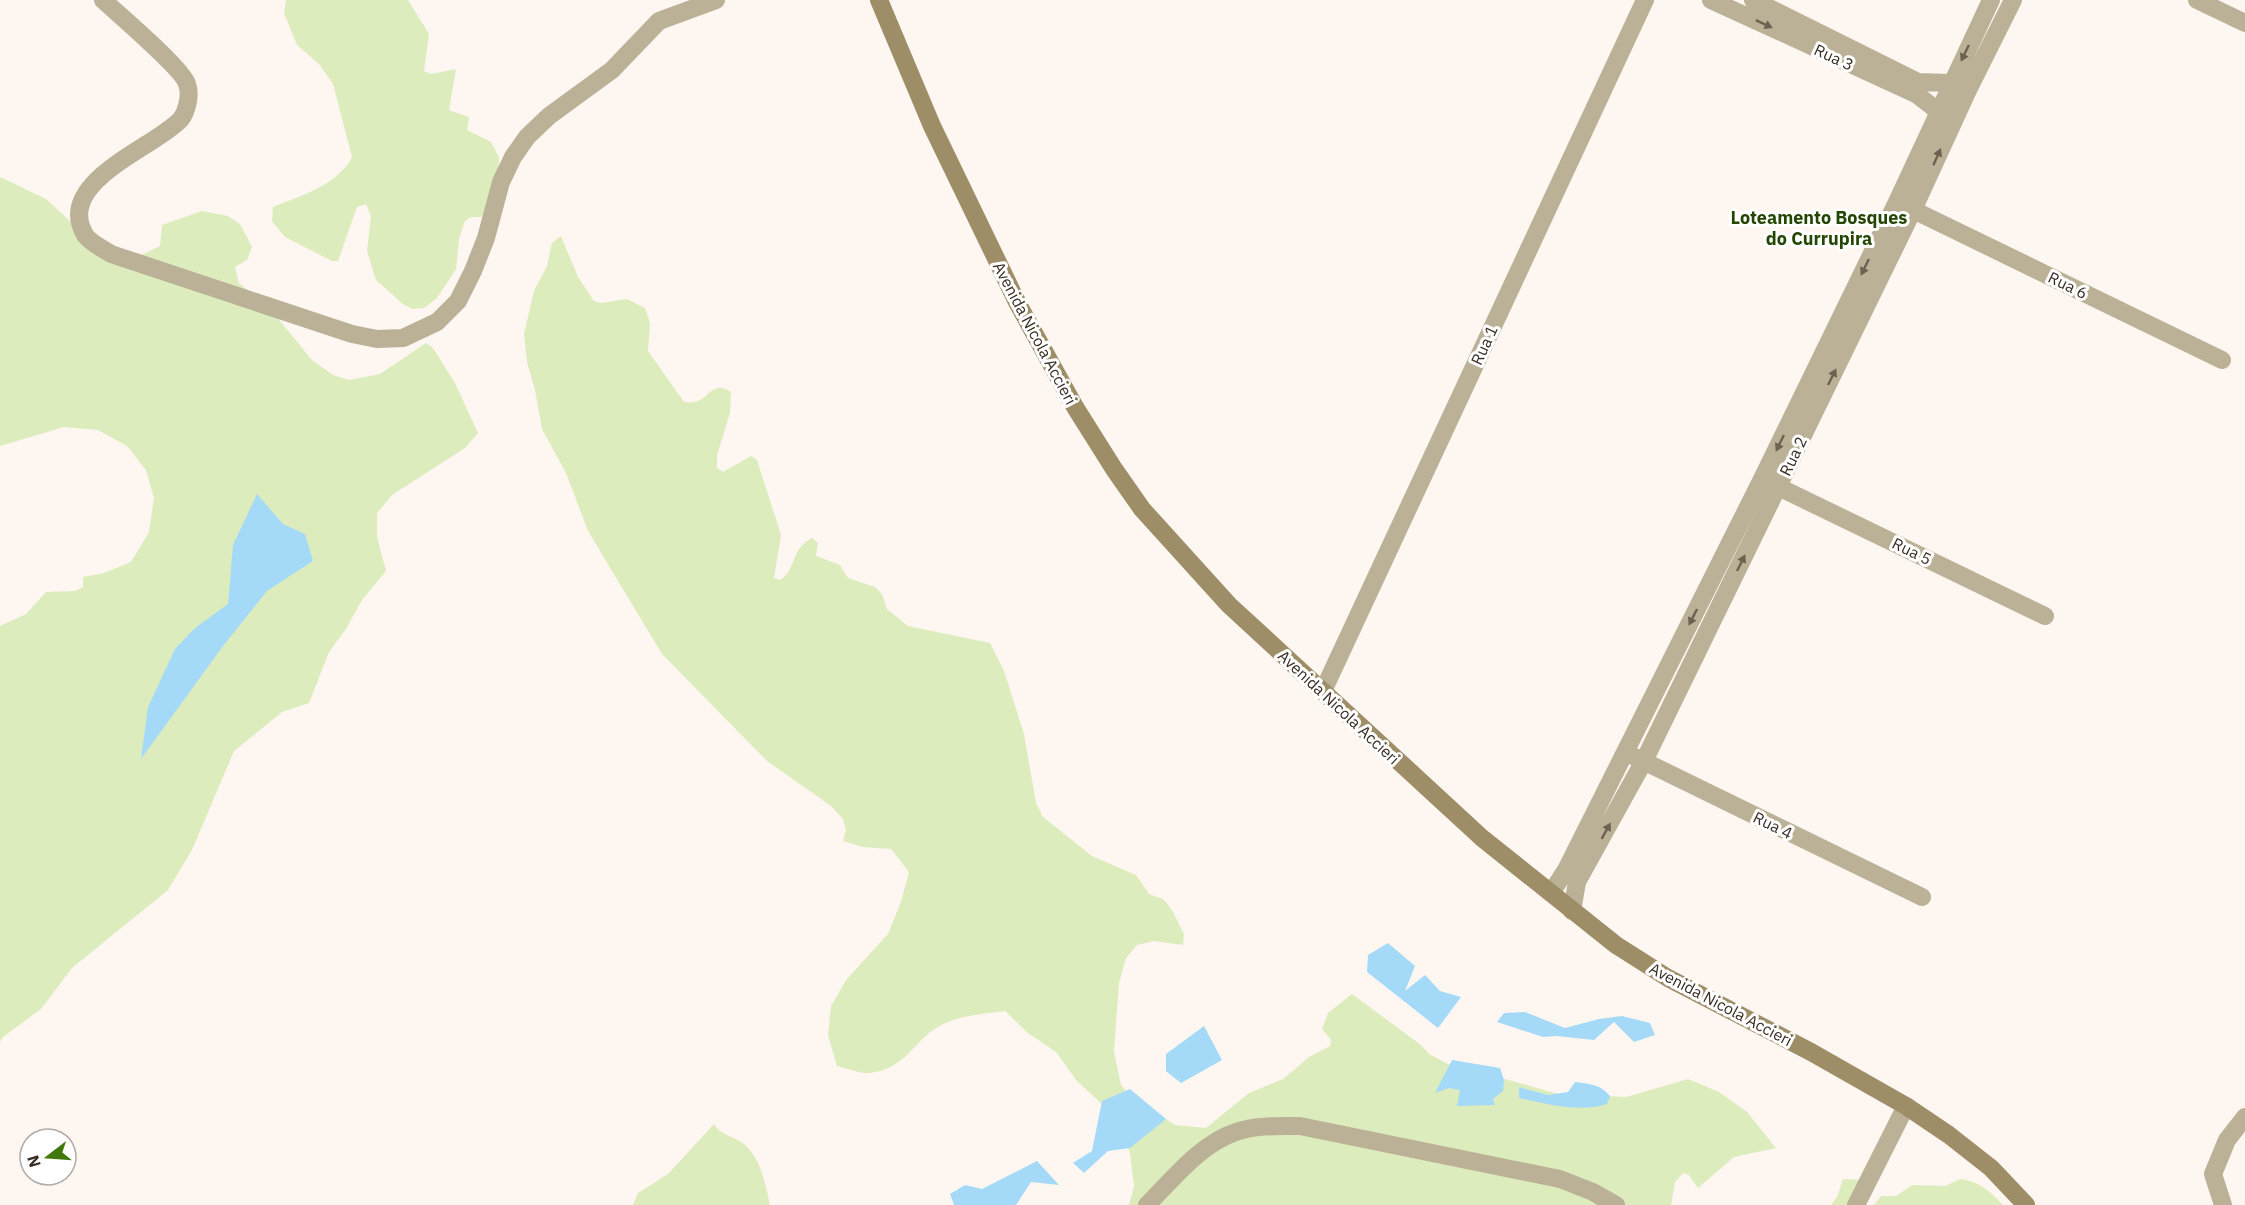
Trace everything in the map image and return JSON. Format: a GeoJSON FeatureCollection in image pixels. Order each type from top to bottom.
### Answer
{"type":"FeatureCollection","features":[{"type":"Feature","properties":{"kind":"street"},"geometry":{"type":"LineString","coordinates":[[103,0],[174,67],[187,83],[189,98],[182,117],[170,128],[95,182],[80,207],[80,217],[86,236],[111,254],[352,334],[377,339],[403,338],[437,322],[458,301],[486,238],[501,182],[513,157],[527,137],[549,116],[612,70],[659,21],[716,0]]}},
{"type":"Feature","properties":{"kind":"street","name":"Avenida Nicola Accieri"},"geometry":{"type":"LineString","coordinates":[[879,0],[932,126],[1018,304],[1075,407],[1142,509],[1229,605],[1482,838],[1616,945],[1668,978],[1811,1052],[1906,1106],[1991,1167],[2026,1205]]}},
{"type":"Feature","properties":{"kind":"street","name":"Rua 1"},"geometry":{"type":"LineString","coordinates":[[1323,691],[1645,0]]}},
{"type":"Feature","properties":{"kind":"street","name":"Rua 3"},"geometry":{"type":"LineString","coordinates":[[1711,0],[1916,94],[1938,111],[1955,119]]}},
{"type":"Feature","properties":{"kind":"street","name":"Rua 3"},"geometry":{"type":"LineString","coordinates":[[1753,0],[1918,82],[1959,87]]}},
{"type":"Feature","properties":{"kind":"street","name":"Rua 2"},"geometry":{"type":"LineString","coordinates":[[1572,911],[1577,882],[1644,761],[1770,483],[1905,206],[1955,119],[1959,87],[1990,0]]}},
{"type":"Feature","properties":{"kind":"street","name":"Rua 2"},"geometry":{"type":"LineString","coordinates":[[1905,206],[1938,111],[1959,87],[2013,0]]}},
{"type":"Feature","properties":{"kind":"street"},"geometry":{"type":"LineString","coordinates":[[2197,0],[2245,23]]}},
{"type":"Feature","properties":{"kind":"street","name":"Rua 6"},"geometry":{"type":"LineString","coordinates":[[1905,206],[2222,360]]}},
{"type":"Feature","properties":{"kind":"street","name":"Rua 2"},"geometry":{"type":"LineString","coordinates":[[1551,893],[1566,870],[1625,752],[1770,483]]}},
{"type":"Feature","properties":{"kind":"street","name":"Rua 5"},"geometry":{"type":"LineString","coordinates":[[1770,483],[2045,616]]}},
{"type":"Feature","properties":{"kind":"street","name":"Rua 4"},"geometry":{"type":"LineString","coordinates":[[1625,752],[1922,897]]}},
{"type":"Feature","properties":{"kind":"street"},"geometry":{"type":"LineString","coordinates":[[1856,1205],[1906,1106]]}},
{"type":"Feature","properties":{"kind":"street"},"geometry":{"type":"LineString","coordinates":[[2223,1205],[2213,1174],[2227,1140],[2245,1117]]}},
{"type":"Feature","properties":{"kind":"street"},"geometry":{"type":"LineString","coordinates":[[1147,1205],[1209,1145],[1236,1132],[1266,1126],[1300,1126],[1560,1179],[1593,1192],[1617,1205]]}},
{"type":"Feature","properties":{"kind":"green space"},"geometry":{"type":"Polygon","coordinates":[[[286,0],[408,0],[429,34],[424,71],[431,74],[456,69],[449,110],[469,117],[467,130],[491,142],[499,157],[497,213],[491,217],[471,217],[465,221],[459,239],[456,269],[437,298],[424,308],[412,309],[403,304],[376,280],[367,251],[371,216],[366,204],[357,207],[338,261],[332,261],[285,237],[272,221],[273,207],[306,194],[328,182],[346,167],[352,157],[333,84],[319,64],[297,45],[284,13],[286,0]]]}},
{"type":"Feature","properties":{"kind":"green space"},"geometry":{"type":"Polygon","coordinates":[[[0,177],[46,199],[82,232],[139,256],[160,246],[162,225],[202,211],[228,216],[240,224],[252,247],[247,260],[235,267],[239,283],[271,310],[312,360],[333,375],[349,380],[380,374],[426,343],[433,348],[455,383],[478,433],[465,448],[392,495],[377,513],[377,537],[386,571],[362,600],[346,629],[329,652],[309,703],[282,712],[234,751],[192,850],[168,890],[72,968],[41,1009],[3,1037],[0,1042],[0,626],[26,614],[46,592],[75,591],[83,587],[83,577],[104,573],[131,562],[149,532],[154,498],[146,470],[127,446],[98,430],[64,427],[0,446],[0,177]]]}},
{"type":"Feature","properties":{"kind":"green space"},"geometry":{"type":"Polygon","coordinates":[[[561,236],[578,277],[594,301],[601,303],[627,299],[645,308],[650,323],[648,351],[684,402],[699,400],[719,388],[731,392],[730,413],[717,455],[717,468],[723,472],[751,456],[757,460],[781,535],[774,578],[780,580],[785,576],[800,548],[812,538],[818,543],[816,556],[840,565],[848,578],[875,587],[882,594],[887,609],[908,626],[990,643],[1004,671],[1024,734],[1036,803],[1043,817],[1092,856],[1136,875],[1149,894],[1163,899],[1172,910],[1184,934],[1183,945],[1154,941],[1137,945],[1126,958],[1119,983],[1114,1052],[1121,1085],[1131,1097],[1175,1125],[1206,1128],[1249,1093],[1283,1079],[1309,1057],[1330,1046],[1331,1040],[1322,1029],[1328,1013],[1352,994],[1421,1045],[1429,1054],[1463,1072],[1491,1075],[1558,1094],[1626,1097],[1688,1079],[1719,1092],[1747,1112],[1776,1148],[1734,1157],[1698,1188],[1688,1174],[1683,1173],[1675,1182],[1671,1205],[1129,1205],[1134,1186],[1130,1154],[1121,1122],[1076,1080],[1056,1052],[1028,1033],[1005,1011],[964,1017],[941,1025],[931,1031],[901,1060],[882,1070],[865,1073],[837,1066],[828,1035],[831,1006],[846,980],[888,934],[901,902],[909,872],[891,849],[863,847],[843,841],[846,830],[843,819],[831,806],[767,761],[662,654],[588,531],[566,473],[542,429],[527,362],[524,334],[534,291],[547,266],[552,243],[561,236]]]}},
{"type":"Feature","properties":{"kind":"green space"},"geometry":{"type":"Polygon","coordinates":[[[714,1124],[722,1133],[748,1148],[758,1162],[770,1205],[633,1205],[638,1193],[668,1174],[714,1124]]]}},
{"type":"Feature","properties":{"kind":"green space"},"geometry":{"type":"Polygon","coordinates":[[[1843,1179],[1863,1180],[1852,1205],[1831,1205],[1837,1197],[1843,1179]]]}},
{"type":"Feature","properties":{"kind":"green space"},"geometry":{"type":"Polygon","coordinates":[[[1960,1179],[1984,1188],[2003,1205],[1874,1205],[1881,1196],[1896,1196],[1912,1185],[1945,1186],[1960,1179]]]}},
{"type":"Feature","properties":{"kind":"water"},"geometry":{"type":"Polygon","coordinates":[[[257,494],[283,524],[305,534],[313,561],[267,591],[223,646],[141,759],[148,707],[175,649],[195,628],[228,604],[233,545],[257,494]]]}},
{"type":"Feature","properties":{"kind":"water"},"geometry":{"type":"Polygon","coordinates":[[[1388,943],[1415,966],[1405,991],[1425,975],[1440,991],[1461,997],[1438,1028],[1367,972],[1368,955],[1388,943]]]}},
{"type":"Feature","properties":{"kind":"water"},"geometry":{"type":"Polygon","coordinates":[[[1525,1012],[1565,1028],[1599,1019],[1622,1016],[1650,1023],[1655,1035],[1634,1042],[1614,1022],[1594,1040],[1557,1036],[1543,1037],[1497,1022],[1504,1013],[1525,1012]]]}},
{"type":"Feature","properties":{"kind":"water"},"geometry":{"type":"Polygon","coordinates":[[[1204,1026],[1222,1060],[1181,1083],[1166,1071],[1166,1054],[1204,1026]]]}},
{"type":"Feature","properties":{"kind":"water"},"geometry":{"type":"Polygon","coordinates":[[[1452,1060],[1500,1068],[1504,1080],[1503,1091],[1493,1099],[1495,1105],[1457,1106],[1460,1090],[1449,1088],[1435,1093],[1452,1060]]]}},
{"type":"Feature","properties":{"kind":"water"},"geometry":{"type":"Polygon","coordinates":[[[1575,1082],[1594,1085],[1602,1089],[1610,1096],[1607,1104],[1574,1108],[1519,1098],[1519,1087],[1548,1095],[1568,1092],[1575,1082]]]}},
{"type":"Feature","properties":{"kind":"water"},"geometry":{"type":"Polygon","coordinates":[[[1130,1089],[1166,1119],[1130,1148],[1108,1151],[1084,1173],[1073,1163],[1092,1151],[1102,1101],[1130,1089]]]}},
{"type":"Feature","properties":{"kind":"water"},"geometry":{"type":"Polygon","coordinates":[[[1037,1161],[1059,1185],[1031,1182],[1016,1205],[954,1205],[950,1194],[965,1185],[982,1189],[1037,1161]]]}},
{"type":"Feature","properties":{"kind":"district","name":"Loteamento Bosques do Currupira"},"geometry":{"type":"Point","coordinates":[1819,227]}}]}
